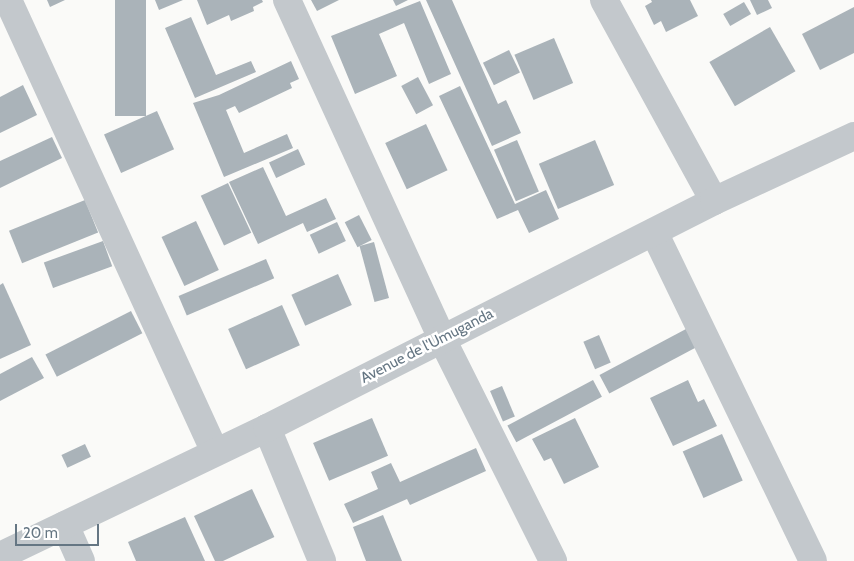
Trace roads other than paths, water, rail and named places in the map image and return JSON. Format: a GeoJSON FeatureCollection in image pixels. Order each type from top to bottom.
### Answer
{"type":"FeatureCollection","features":[{"type":"Feature","properties":{"kind":"street"},"geometry":{"type":"LineString","coordinates":[[8,0],[215,452]]}},
{"type":"Feature","properties":{"kind":"street"},"geometry":{"type":"LineString","coordinates":[[287,0],[442,339],[553,561]]}},
{"type":"Feature","properties":{"kind":"street"},"geometry":{"type":"LineString","coordinates":[[604,0],[714,201]]}},
{"type":"Feature","properties":{"kind":"street","name":"Avenue de l'Umuganda"},"geometry":{"type":"LineString","coordinates":[[1,552],[65,525],[267,428],[714,201],[854,136]]}},
{"type":"Feature","properties":{"kind":"street"},"geometry":{"type":"LineString","coordinates":[[654,232],[813,561]]}},
{"type":"Feature","properties":{"kind":"street"},"geometry":{"type":"LineString","coordinates":[[267,428],[322,561]]}},
{"type":"Feature","properties":{"kind":"street"},"geometry":{"type":"LineString","coordinates":[[65,525],[81,561]]}}]}
